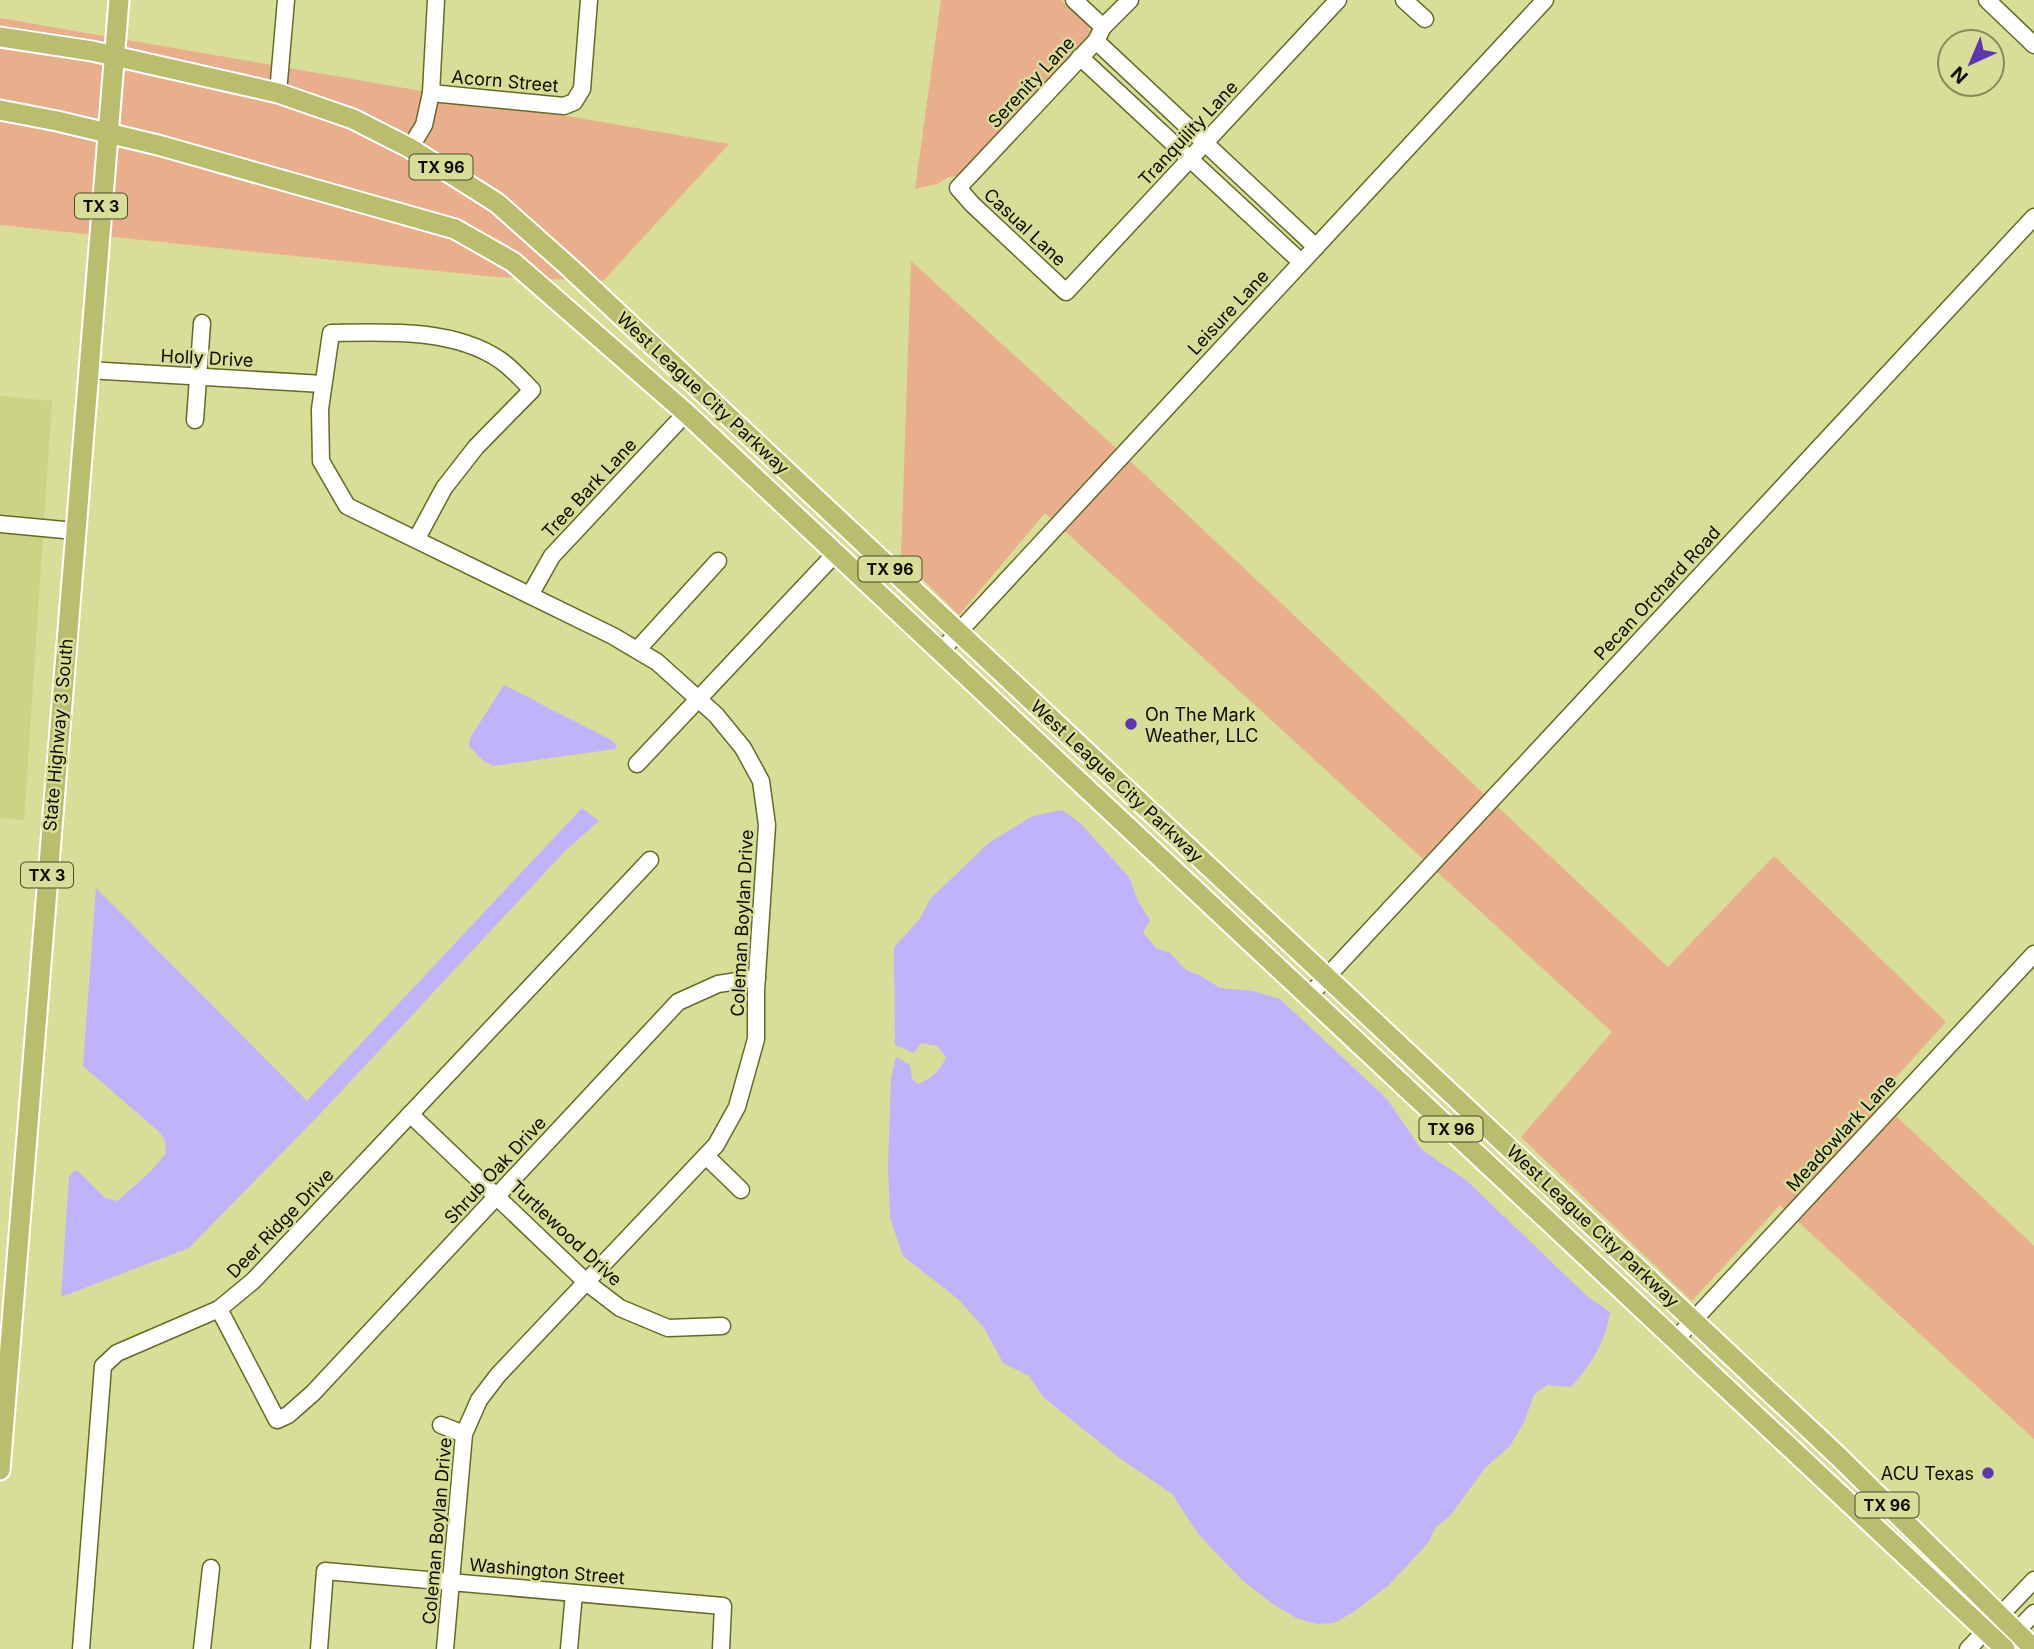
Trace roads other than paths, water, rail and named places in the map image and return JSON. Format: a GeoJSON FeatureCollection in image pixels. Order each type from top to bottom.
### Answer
{"type":"FeatureCollection","features":[{"type":"Feature","properties":{"kind":"main road","name":"State Highway 3 South"},"geometry":{"type":"LineString","coordinates":[[0,1470],[119,0]]}},
{"type":"Feature","properties":{"kind":"main road","name":"TX 96"},"geometry":{"type":"LineString","coordinates":[[0,37],[114,56]]}},
{"type":"Feature","properties":{"kind":"main road","name":"West League City Parkway"},"geometry":{"type":"LineString","coordinates":[[114,56],[278,93],[353,119],[410,148],[497,203],[1842,1459],[2034,1649]]}},
{"type":"Feature","properties":{"kind":"main road","name":"TX 96"},"geometry":{"type":"LineString","coordinates":[[0,110],[107,133]]}},
{"type":"Feature","properties":{"kind":"main road","name":"West League City Parkway"},"geometry":{"type":"LineString","coordinates":[[107,133],[455,229],[513,262],[686,413],[2003,1648]]}},
{"type":"Feature","properties":{"kind":"main road"},"geometry":{"type":"LineString","coordinates":[[686,413],[704,394]]}},
{"type":"Feature","properties":{"kind":"street"},"geometry":{"type":"LineString","coordinates":[[278,93],[286,0]]}},
{"type":"Feature","properties":{"kind":"street"},"geometry":{"type":"LineString","coordinates":[[410,148],[424,125],[431,93],[436,0]]}},
{"type":"Feature","properties":{"kind":"street","name":"Acorn Street"},"geometry":{"type":"LineString","coordinates":[[431,93],[564,106],[574,102],[582,89],[589,0]]}},
{"type":"Feature","properties":{"kind":"street"},"geometry":{"type":"LineString","coordinates":[[1074,0],[1100,34],[1205,144],[1316,247]]}},
{"type":"Feature","properties":{"kind":"street","name":"Serenity Lane"},"geometry":{"type":"LineString","coordinates":[[958,188],[1130,0]]}},
{"type":"Feature","properties":{"kind":"street","name":"Tranquility Lane"},"geometry":{"type":"LineString","coordinates":[[1066,292],[1338,0]]}},
{"type":"Feature","properties":{"kind":"street"},"geometry":{"type":"LineString","coordinates":[[1404,0],[1425,19]]}},
{"type":"Feature","properties":{"kind":"street"},"geometry":{"type":"LineString","coordinates":[[1986,0],[2034,45]]}},
{"type":"Feature","properties":{"kind":"street","name":"Leisure Lane"},"geometry":{"type":"LineString","coordinates":[[940,652],[1316,247],[1534,4]]}},
{"type":"Feature","properties":{"kind":"street"},"geometry":{"type":"LineString","coordinates":[[1080,57],[1301,262]]}},
{"type":"Feature","properties":{"kind":"street","name":"Casual Lane"},"geometry":{"type":"LineString","coordinates":[[958,188],[1066,292]]}},
{"type":"Feature","properties":{"kind":"street","name":"Pecan Orchard Road"},"geometry":{"type":"LineString","coordinates":[[1309,996],[2034,217]]}},
{"type":"Feature","properties":{"kind":"street"},"geometry":{"type":"LineString","coordinates":[[195,420],[202,323]]}},
{"type":"Feature","properties":{"kind":"street","name":"Coleman Boylan Drive"},"geometry":{"type":"LineString","coordinates":[[416,540],[444,488],[476,447],[532,390],[500,360],[460,341],[364,332],[331,333],[320,409],[321,461],[347,506],[416,540],[530,595],[613,636],[657,662],[716,715],[743,748],[761,780],[767,825],[757,978],[756,1039],[737,1107],[716,1145],[498,1375],[479,1400],[464,1434],[445,1649]]}},
{"type":"Feature","properties":{"kind":"street","name":"Holly Drive"},"geometry":{"type":"LineString","coordinates":[[88,370],[323,384]]}},
{"type":"Feature","properties":{"kind":"street","name":"Tree Bark Lane"},"geometry":{"type":"LineString","coordinates":[[530,595],[552,556],[686,413]]}},
{"type":"Feature","properties":{"kind":"street"},"geometry":{"type":"LineString","coordinates":[[0,524],[75,531]]}},
{"type":"Feature","properties":{"kind":"street"},"geometry":{"type":"LineString","coordinates":[[637,764],[835,554]]}},
{"type":"Feature","properties":{"kind":"street"},"geometry":{"type":"LineString","coordinates":[[637,650],[718,561]]}},
{"type":"Feature","properties":{"kind":"street","name":"Deer Ridge Drive"},"geometry":{"type":"LineString","coordinates":[[81,1649],[103,1366],[117,1353],[219,1309],[253,1281],[650,860]]}},
{"type":"Feature","properties":{"kind":"street","name":"Meadowlark Lane"},"geometry":{"type":"LineString","coordinates":[[1676,1339],[2034,954]]}},
{"type":"Feature","properties":{"kind":"street","name":"Shrub Oak Drive"},"geometry":{"type":"LineString","coordinates":[[219,1309],[277,1420],[288,1415],[313,1393],[678,1002],[718,984],[757,978]]}},
{"type":"Feature","properties":{"kind":"street","name":"Turtlewood Drive"},"geometry":{"type":"LineString","coordinates":[[410,1114],[586,1282],[620,1308],[668,1328],[722,1326]]}},
{"type":"Feature","properties":{"kind":"street"},"geometry":{"type":"LineString","coordinates":[[706,1156],[741,1190]]}},
{"type":"Feature","properties":{"kind":"street"},"geometry":{"type":"LineString","coordinates":[[441,1425],[464,1434]]}},
{"type":"Feature","properties":{"kind":"street"},"geometry":{"type":"LineString","coordinates":[[202,1649],[211,1568]]}},
{"type":"Feature","properties":{"kind":"street","name":"Washington Street"},"geometry":{"type":"LineString","coordinates":[[320,1649],[325,1571],[723,1606],[720,1649]]}},
{"type":"Feature","properties":{"kind":"street"},"geometry":{"type":"LineString","coordinates":[[1968,1649],[2034,1580]]}},
{"type":"Feature","properties":{"kind":"street"},"geometry":{"type":"LineString","coordinates":[[569,1649],[574,1593]]}},
{"type":"Feature","properties":{"kind":"street"},"geometry":{"type":"LineString","coordinates":[[2003,1648],[2034,1613]]}},
{"type":"Feature","properties":{"kind":"place","name":"On The Mark Weather, LLC"},"geometry":{"type":"Point","coordinates":[1131,724]}},
{"type":"Feature","properties":{"kind":"place","name":"ACU Texas"},"geometry":{"type":"Point","coordinates":[1988,1473]}}]}
